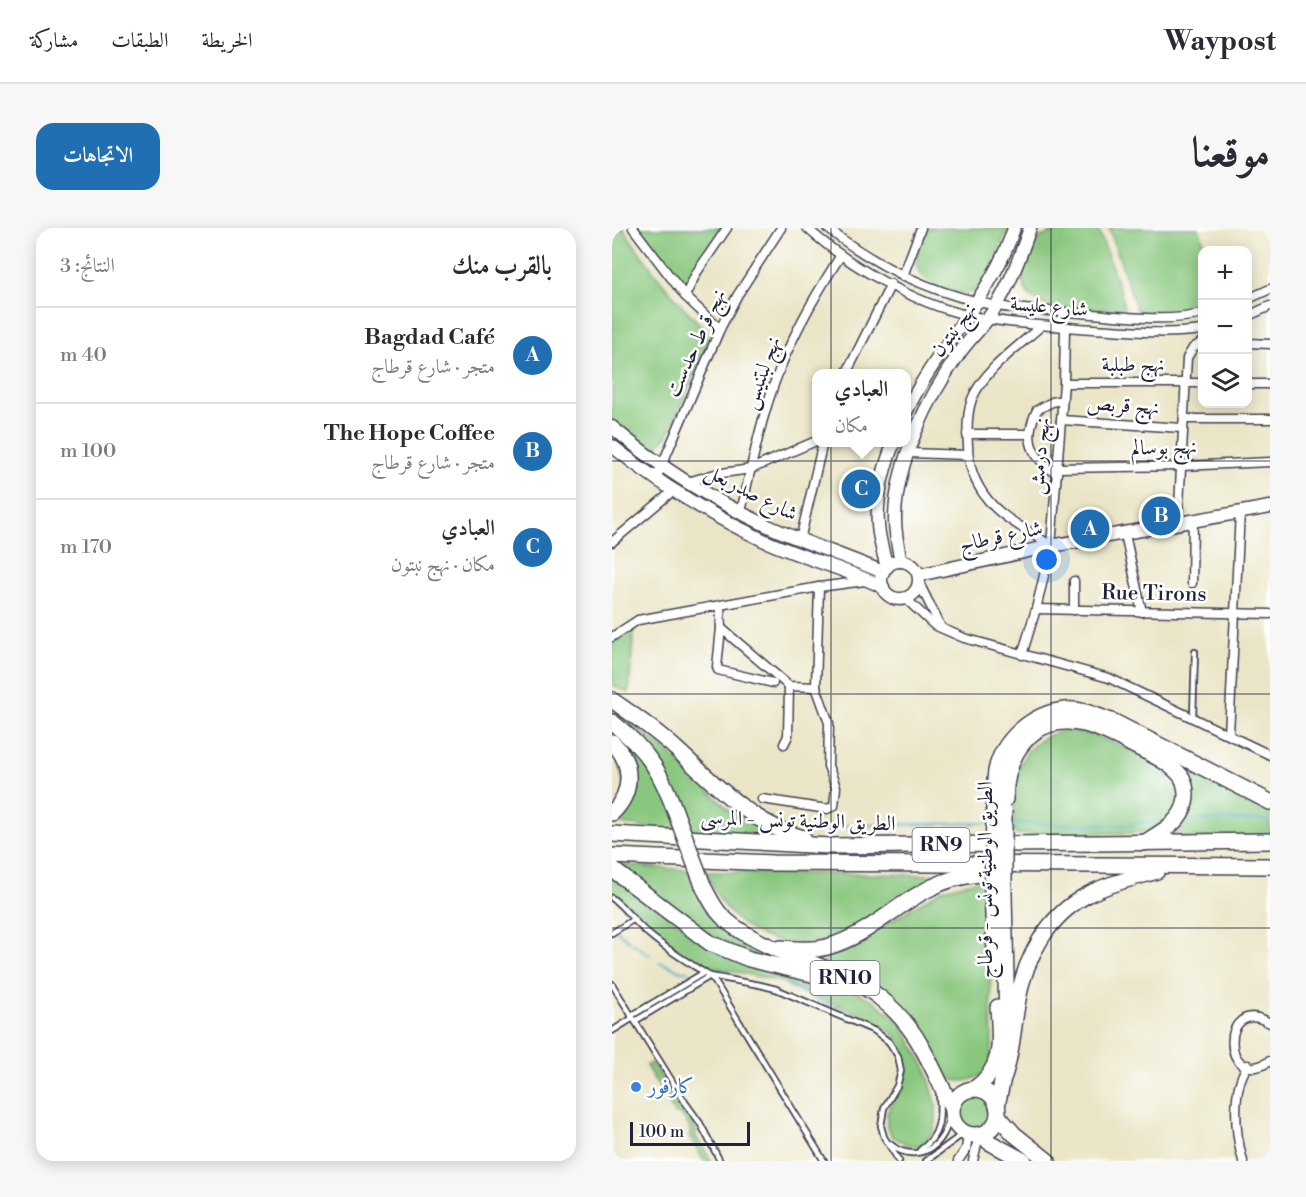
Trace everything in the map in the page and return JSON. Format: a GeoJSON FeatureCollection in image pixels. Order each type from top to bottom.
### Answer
{"type":"FeatureCollection","features":[{"type":"Feature","properties":{"kind":"highway"},"geometry":{"type":"LineString","coordinates":[[612,700],[673,746],[747,812],[777,829],[829,846]]}},
{"type":"Feature","properties":{"kind":"highway"},"geometry":{"type":"LineString","coordinates":[[999,814],[996,771],[1002,754],[1011,740],[1029,723],[1064,710],[1091,714],[1114,722],[1270,800]]}},
{"type":"Feature","properties":{"kind":"highway","name":"RN10"},"geometry":{"type":"LineString","coordinates":[[612,722],[629,735],[650,758],[665,782],[704,888],[721,916],[737,929],[761,942],[848,979],[878,997],[907,1022],[924,1049],[952,1109],[955,1124],[1023,1161]]}},
{"type":"Feature","properties":{"kind":"highway","name":"الطريق الوطنية تونس - قرطاج"},"geometry":{"type":"LineString","coordinates":[[973,1134],[991,1129],[1004,1076],[1007,1042],[998,896],[999,814],[1008,768],[1023,742],[1035,732],[1052,724],[1069,722],[1085,724],[1110,733],[1166,763],[1181,777],[1186,789],[1185,803],[1180,815],[1169,827],[1144,843]]}},
{"type":"Feature","properties":{"kind":"highway"},"geometry":{"type":"LineString","coordinates":[[612,742],[625,758],[629,774],[623,800],[612,813]]}},
{"type":"Feature","properties":{"kind":"highway"},"geometry":{"type":"LineString","coordinates":[[612,827],[662,837]]}},
{"type":"Feature","properties":{"kind":"highway","name":"الطريق الوطنية تونس - المرسى"},"geometry":{"type":"LineString","coordinates":[[612,834],[829,846],[1270,841]]}},
{"type":"Feature","properties":{"kind":"highway","name":"الطريق الوطنية تونس - المرسى"},"geometry":{"type":"LineString","coordinates":[[612,856],[773,863],[1270,866]]}},
{"type":"Feature","properties":{"kind":"highway"},"geometry":{"type":"LineString","coordinates":[[761,942],[780,948],[811,950],[826,947],[840,943],[865,930],[937,885],[954,878],[975,874],[1015,872],[1045,864]]}},
{"type":"Feature","properties":{"kind":"highway"},"geometry":{"type":"LineString","coordinates":[[1004,1076],[1010,1059],[1017,1001],[1024,970],[1040,939],[1052,923],[1086,895],[1107,886],[1172,866]]}},
{"type":"Feature","properties":{"kind":"highway"},"geometry":{"type":"LineString","coordinates":[[612,869],[710,943],[749,959],[846,984],[878,997]]}},
{"type":"Feature","properties":{"kind":"highway"},"geometry":{"type":"LineString","coordinates":[[952,1109],[960,1094],[974,1089],[990,1075],[997,1062],[1000,1043],[998,896]]}},
{"type":"Feature","properties":{"kind":"highway"},"geometry":{"type":"LineString","coordinates":[[974,1089],[988,1094],[1014,1134],[1048,1161]]}},
{"type":"Feature","properties":{"kind":"street"},"geometry":{"type":"LineString","coordinates":[[633,228],[685,296],[720,329]]}},
{"type":"Feature","properties":{"kind":"street"},"geometry":{"type":"LineString","coordinates":[[685,296],[727,228]]}},
{"type":"Feature","properties":{"kind":"street","name":"نهج قرط حدست"},"geometry":{"type":"LineString","coordinates":[[656,478],[720,329],[748,278],[781,228]]}},
{"type":"Feature","properties":{"kind":"street","name":"شارع عليسة"},"geometry":{"type":"LineString","coordinates":[[807,228],[841,255],[891,284],[932,303],[969,315],[1041,326],[1162,333],[1198,330]]}},
{"type":"Feature","properties":{"kind":"street","name":"شارع عليسة"},"geometry":{"type":"LineString","coordinates":[[828,228],[872,260],[903,276],[939,290],[997,306],[1154,318],[1187,318],[1198,315]]}},
{"type":"Feature","properties":{"kind":"street"},"geometry":{"type":"LineString","coordinates":[[903,276],[921,228]]}},
{"type":"Feature","properties":{"kind":"street","name":"نهج نبتون"},"geometry":{"type":"LineString","coordinates":[[911,402],[918,388],[978,301],[1000,263],[1014,228]]}},
{"type":"Feature","properties":{"kind":"street","name":"نهج نبتون"},"geometry":{"type":"LineString","coordinates":[[901,561],[896,535],[897,489],[920,420],[962,350],[989,319],[997,306],[1012,278],[1030,228]]}},
{"type":"Feature","properties":{"kind":"street","name":"نهج لبتنيس"},"geometry":{"type":"LineString","coordinates":[[741,512],[775,382],[786,353],[841,255]]}},
{"type":"Feature","properties":{"kind":"street"},"geometry":{"type":"LineString","coordinates":[[848,369],[891,284]]}},
{"type":"Feature","properties":{"kind":"street"},"geometry":{"type":"LineString","coordinates":[[1252,297],[1270,289]]}},
{"type":"Feature","properties":{"kind":"street"},"geometry":{"type":"LineString","coordinates":[[1252,314],[1270,306]]}},
{"type":"Feature","properties":{"kind":"street"},"geometry":{"type":"LineString","coordinates":[[1041,326],[998,364],[979,387],[971,400],[967,434],[968,455],[974,477],[988,500],[1002,513],[1051,546]]}},
{"type":"Feature","properties":{"kind":"street","name":"نهج درمش"},"geometry":{"type":"LineString","coordinates":[[1022,655],[1051,546],[1063,400],[1065,327]]}},
{"type":"Feature","properties":{"kind":"street"},"geometry":{"type":"LineString","coordinates":[[1252,343],[1270,344]]}},
{"type":"Feature","properties":{"kind":"street"},"geometry":{"type":"LineString","coordinates":[[1178,524],[1187,358],[1193,348],[1198,345]]}},
{"type":"Feature","properties":{"kind":"street","name":"نهج طبلبة"},"geometry":{"type":"LineString","coordinates":[[1064,383],[1198,383]]}},
{"type":"Feature","properties":{"kind":"street"},"geometry":{"type":"LineString","coordinates":[[1252,384],[1270,384]]}},
{"type":"Feature","properties":{"kind":"street"},"geometry":{"type":"LineString","coordinates":[[911,392],[918,388]]}},
{"type":"Feature","properties":{"kind":"street"},"geometry":{"type":"LineString","coordinates":[[1058,471],[1038,458],[1031,446],[1029,434],[1037,410],[1052,402],[1063,400]]}},
{"type":"Feature","properties":{"kind":"street","name":"نهج قربص"},"geometry":{"type":"LineString","coordinates":[[1061,420],[1183,424],[1270,419]]}},
{"type":"Feature","properties":{"kind":"street","name":"شارع صدربعل"},"geometry":{"type":"LineString","coordinates":[[612,428],[661,465],[741,512],[801,540],[885,569]]}},
{"type":"Feature","properties":{"kind":"street"},"geometry":{"type":"LineString","coordinates":[[967,434],[1029,434]]}},
{"type":"Feature","properties":{"kind":"street"},"geometry":{"type":"LineString","coordinates":[[688,482],[715,474],[751,469],[812,443]]}},
{"type":"Feature","properties":{"kind":"street","name":"شارع صدربعل"},"geometry":{"type":"LineString","coordinates":[[612,446],[696,504],[764,540],[877,584]]}},
{"type":"Feature","properties":{"kind":"street"},"geometry":{"type":"LineString","coordinates":[[801,540],[822,447]]}},
{"type":"Feature","properties":{"kind":"street"},"geometry":{"type":"LineString","coordinates":[[877,584],[882,579],[885,569],[878,513],[887,458],[892,447]]}},
{"type":"Feature","properties":{"kind":"street"},"geometry":{"type":"LineString","coordinates":[[909,453],[968,455]]}},
{"type":"Feature","properties":{"kind":"street","name":"نهج بوسالم"},"geometry":{"type":"LineString","coordinates":[[1058,471],[1270,462]]}},
{"type":"Feature","properties":{"kind":"street"},"geometry":{"type":"LineString","coordinates":[[612,542],[674,490]]}},
{"type":"Feature","properties":{"kind":"street","name":"شارع قرطاج"},"geometry":{"type":"LineString","coordinates":[[919,579],[1051,546],[1270,507]]}},
{"type":"Feature","properties":{"kind":"street"},"geometry":{"type":"LineString","coordinates":[[1229,734],[1240,512]]}},
{"type":"Feature","properties":{"kind":"street"},"geometry":{"type":"LineString","coordinates":[[1192,584],[1193,521]]}},
{"type":"Feature","properties":{"kind":"street"},"geometry":{"type":"LineString","coordinates":[[1125,534],[1142,612]]}},
{"type":"Feature","properties":{"kind":"street"},"geometry":{"type":"LineString","coordinates":[[885,569],[893,562],[901,561],[912,565],[941,627]]}},
{"type":"Feature","properties":{"kind":"street"},"geometry":{"type":"LineString","coordinates":[[905,598],[916,590],[919,579]]}},
{"type":"Feature","properties":{"kind":"street"},"geometry":{"type":"LineString","coordinates":[[1074,581],[1074,610]]}},
{"type":"Feature","properties":{"kind":"street"},"geometry":{"type":"LineString","coordinates":[[612,637],[638,620],[850,582],[877,584],[892,596],[905,598],[934,625],[964,638],[1109,678],[1270,755]]}},
{"type":"Feature","properties":{"kind":"street"},"geometry":{"type":"LineString","coordinates":[[762,799],[827,809],[834,806],[836,786],[828,766],[830,723],[816,687],[819,587]]}},
{"type":"Feature","properties":{"kind":"street"},"geometry":{"type":"LineString","coordinates":[[720,606],[718,670],[773,683]]}},
{"type":"Feature","properties":{"kind":"street","name":"Rue Tirons"},"geometry":{"type":"LineString","coordinates":[[1036,609],[1270,614]]}},
{"type":"Feature","properties":{"kind":"street"},"geometry":{"type":"LineString","coordinates":[[721,628],[789,686],[816,687]]}},
{"type":"Feature","properties":{"kind":"street"},"geometry":{"type":"LineString","coordinates":[[784,744],[788,736],[789,686]]}},
{"type":"Feature","properties":{"kind":"street"},"geometry":{"type":"LineString","coordinates":[[1269,1062],[1255,1066],[1241,1062],[1232,1050],[1231,1042],[1235,1028],[1247,1019],[1270,1021]]}},
{"type":"Feature","properties":{"kind":"street"},"geometry":{"type":"LineString","coordinates":[[1243,1161],[1236,1123],[1242,1074],[1248,1065]]}},
{"type":"Feature","properties":{"kind":"street"},"geometry":{"type":"LineString","coordinates":[[958,1161],[973,1134]]}},
{"type":"Feature","properties":{"kind":"street"},"geometry":{"type":"LineString","coordinates":[[973,1134],[973,1161]]}},
{"type":"Feature","properties":{"kind":"lane"},"geometry":{"type":"LineString","coordinates":[[1193,717],[1195,652]]}},
{"type":"Feature","properties":{"kind":"lane"},"geometry":{"type":"LineString","coordinates":[[612,898],[654,939],[705,972],[719,987],[824,1161]]}},
{"type":"Feature","properties":{"kind":"lane"},"geometry":{"type":"LineString","coordinates":[[612,933],[634,919]]}},
{"type":"Feature","properties":{"kind":"lane"},"geometry":{"type":"LineString","coordinates":[[612,1031],[705,972]]}},
{"type":"Feature","properties":{"kind":"lane"},"geometry":{"type":"LineString","coordinates":[[633,1018],[710,976],[771,987],[875,1031],[889,1042],[898,1056],[901,1071],[897,1086],[882,1114],[882,1132],[899,1161]]}},
{"type":"Feature","properties":{"kind":"lane"},"geometry":{"type":"LineString","coordinates":[[612,984],[684,1102],[696,1116],[720,1161]]}},
{"type":"Feature","properties":{"kind":"lane"},"geometry":{"type":"LineString","coordinates":[[915,1153],[927,1145],[939,1126],[941,1112],[936,1073]]}},
{"type":"Feature","properties":{"kind":"lane"},"geometry":{"type":"LineString","coordinates":[[887,1142],[900,1150],[915,1153],[928,1150],[939,1142],[946,1130],[952,1109]]}},
{"type":"Feature","properties":{"kind":"lane"},"geometry":{"type":"LineString","coordinates":[[926,1161],[973,1134]]}},
{"type":"Feature","properties":{"kind":"green space"},"geometry":{"type":"Polygon","coordinates":[[[612,228],[623,228],[662,282],[707,331],[707,345],[668,435],[654,450],[648,451],[612,424],[612,228]]]}},
{"type":"Feature","properties":{"kind":"green space"},"geometry":{"type":"Polygon","coordinates":[[[634,228],[724,228],[700,261],[683,291],[634,228]]]}},
{"type":"Feature","properties":{"kind":"green space"},"geometry":{"type":"Polygon","coordinates":[[[924,228],[1009,228],[982,285],[973,292],[960,293],[937,286],[919,271],[917,256],[924,228]]]}},
{"type":"Feature","properties":{"kind":"green space"},"geometry":{"type":"Polygon","coordinates":[[[1065,228],[1098,228],[1122,296],[1124,308],[1056,307],[1040,303],[1029,294],[1021,276],[1022,262],[1027,249],[1039,238],[1065,228]]]}},
{"type":"Feature","properties":{"kind":"green space"},"geometry":{"type":"Polygon","coordinates":[[[1109,228],[1199,228],[1205,246],[1198,246],[1198,308],[1158,313],[1139,312],[1109,228]]]}},
{"type":"Feature","properties":{"kind":"green space"},"geometry":{"type":"Polygon","coordinates":[[[634,626],[629,693],[612,685],[612,635],[634,626]]]}},
{"type":"Feature","properties":{"kind":"green space"},"geometry":{"type":"Polygon","coordinates":[[[612,709],[667,751],[730,811],[776,836],[676,831],[612,823],[612,818],[628,801],[612,737],[612,709]]]}},
{"type":"Feature","properties":{"kind":"green space"},"geometry":{"type":"Polygon","coordinates":[[[1064,731],[1084,733],[1105,739],[1142,756],[1165,771],[1173,778],[1179,789],[1175,814],[1153,831],[1014,834],[1015,785],[1024,757],[1033,746],[1046,737],[1064,731]]]}},
{"type":"Feature","properties":{"kind":"green space"},"geometry":{"type":"Polygon","coordinates":[[[1182,766],[1270,810],[1270,838],[1170,837],[1184,821],[1191,804],[1191,785],[1182,766]]]}},
{"type":"Feature","properties":{"kind":"green space"},"geometry":{"type":"Polygon","coordinates":[[[619,865],[689,870],[712,915],[731,934],[754,948],[803,968],[730,950],[619,865]]]}},
{"type":"Feature","properties":{"kind":"green space"},"geometry":{"type":"Polygon","coordinates":[[[706,872],[938,875],[939,877],[844,934],[824,941],[801,943],[768,938],[742,924],[721,902],[706,872]]]}},
{"type":"Feature","properties":{"kind":"green space"},"geometry":{"type":"Polygon","coordinates":[[[612,874],[674,921],[811,978],[844,987],[873,1000],[901,1023],[926,1069],[936,1103],[936,1123],[932,1134],[918,1146],[908,1145],[892,1136],[887,1126],[887,1114],[904,1077],[905,1062],[897,1038],[888,1030],[873,1020],[783,982],[699,964],[666,941],[631,906],[612,892],[612,874]]]}},
{"type":"Feature","properties":{"kind":"green space"},"geometry":{"type":"Polygon","coordinates":[[[988,878],[992,1045],[990,1059],[982,1074],[966,1081],[959,1081],[948,1078],[919,1026],[895,1004],[806,959],[827,954],[861,939],[943,889],[988,878]]]}},
{"type":"Feature","properties":{"kind":"green space"},"geometry":{"type":"Polygon","coordinates":[[[652,1062],[681,1109],[689,1116],[696,1128],[696,1137],[712,1161],[704,1161],[690,1137],[690,1129],[683,1116],[675,1113],[646,1066],[652,1062]]]}},
{"type":"Feature","properties":{"kind":"green space"},"geometry":{"type":"Polygon","coordinates":[[[974,1094],[987,1099],[992,1112],[987,1125],[974,1130],[961,1125],[956,1112],[961,1099],[974,1094]]]}},
{"type":"Feature","properties":{"kind":"waterway"},"geometry":{"type":"LineString","coordinates":[[1187,820],[1270,820]]}},
{"type":"Feature","properties":{"kind":"waterway"},"geometry":{"type":"LineString","coordinates":[[1011,823],[1128,825],[1155,821]]}},
{"type":"Feature","properties":{"kind":"waterway"},"geometry":{"type":"LineString","coordinates":[[825,826],[987,823]]}},
{"type":"Feature","properties":{"kind":"waterway"},"geometry":{"type":"LineString","coordinates":[[612,926],[650,955]]}},
{"type":"Feature","properties":{"kind":"waterway"},"geometry":{"type":"LineString","coordinates":[[660,962],[681,971],[689,971]]}},
{"type":"Feature","properties":{"kind":"waterway"},"geometry":{"type":"LineString","coordinates":[[704,970],[728,971]]}},
{"type":"Feature","properties":{"kind":"waterway"},"geometry":{"type":"LineString","coordinates":[[786,985],[877,1027]]}},
{"type":"Feature","properties":{"kind":"place","name":"العبادي"},"geometry":{"type":"Point","coordinates":[861,489]}},
{"type":"Feature","properties":{"kind":"place","name":"The Hope Coffee"},"geometry":{"type":"Point","coordinates":[1161,516]}},
{"type":"Feature","properties":{"kind":"place","name":"Bagdad Café"},"geometry":{"type":"Point","coordinates":[1090,529]}},
{"type":"Feature","properties":{"kind":"place","name":"كارفور"},"geometry":{"type":"Point","coordinates":[636,1087]}}]}
